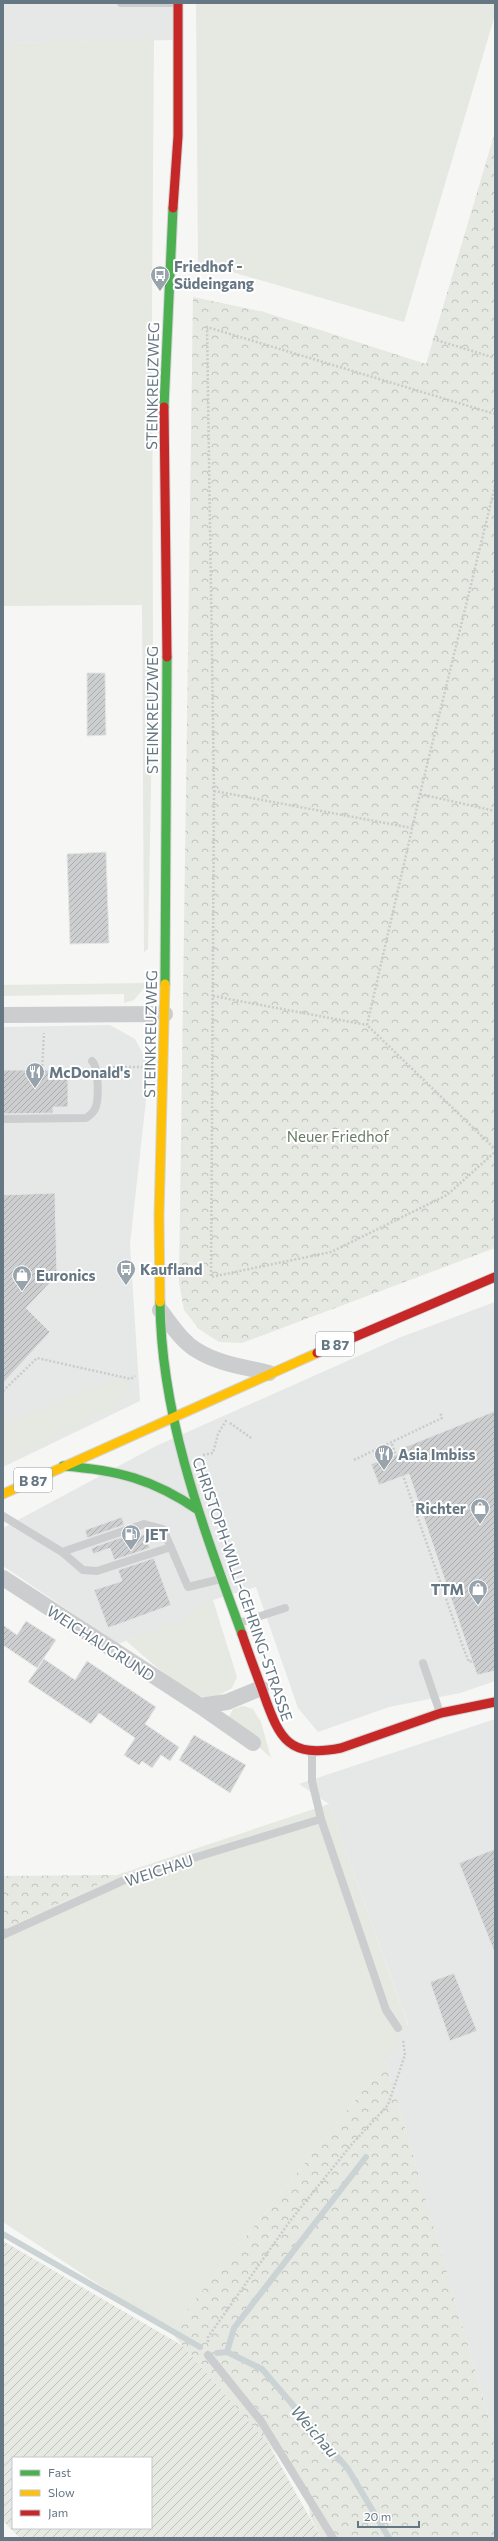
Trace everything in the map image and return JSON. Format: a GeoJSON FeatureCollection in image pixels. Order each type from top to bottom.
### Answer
{"type":"FeatureCollection","features":[{"type":"Feature","properties":{"kind":"street","name":"STEINKREUZWEG"},"geometry":{"type":"LineString","coordinates":[[173,1417],[160,1310],[159,1216],[165,1014],[166,589],[163,423],[169,268],[178,136],[178,3]]}},
{"type":"Feature","properties":{"kind":"street"},"geometry":{"type":"LineString","coordinates":[[3,1015],[165,1014]]}},
{"type":"Feature","properties":{"kind":"street","name":"B 87"},"geometry":{"type":"LineString","coordinates":[[3,1494],[269,1373],[495,1277]]}},
{"type":"Feature","properties":{"kind":"street"},"geometry":{"type":"LineString","coordinates":[[160,1310],[184,1340],[197,1351],[219,1360],[269,1373]]}},
{"type":"Feature","properties":{"kind":"street","name":"CHRISTOPH-WILLI-GEHRING-STRASSE"},"geometry":{"type":"LineString","coordinates":[[173,1417],[182,1460],[198,1510],[261,1688],[276,1729],[291,1744],[312,1750],[336,1749],[440,1713],[495,1702]]}},
{"type":"Feature","properties":{"kind":"street"},"geometry":{"type":"LineString","coordinates":[[63,1466],[103,1470],[148,1480],[174,1493],[198,1510]]}},
{"type":"Feature","properties":{"kind":"street","name":"WEICHAUGRUND"},"geometry":{"type":"LineString","coordinates":[[3,1578],[253,1742]]}},
{"type":"Feature","properties":{"kind":"street"},"geometry":{"type":"LineString","coordinates":[[200,1706],[227,1702],[261,1688]]}},
{"type":"Feature","properties":{"kind":"lane"},"geometry":{"type":"LineString","coordinates":[[121,3],[178,3]]}},
{"type":"Feature","properties":{"kind":"lane"},"geometry":{"type":"LineString","coordinates":[[3,1119],[86,1118],[96,1108],[95,1064]]}},
{"type":"Feature","properties":{"kind":"lane"},"geometry":{"type":"LineString","coordinates":[[3,1516],[62,1552],[83,1570],[97,1571],[171,1547]]}},
{"type":"Feature","properties":{"kind":"lane"},"geometry":{"type":"LineString","coordinates":[[62,1552],[144,1524],[163,1529],[188,1587],[222,1579]]}},
{"type":"Feature","properties":{"kind":"lane"},"geometry":{"type":"LineString","coordinates":[[239,1623],[285,1608]]}},
{"type":"Feature","properties":{"kind":"lane"},"geometry":{"type":"LineString","coordinates":[[423,1663],[440,1713]]}},
{"type":"Feature","properties":{"kind":"lane"},"geometry":{"type":"LineString","coordinates":[[312,1750],[312,1781],[321,1819],[386,2010],[398,2028]]}},
{"type":"Feature","properties":{"kind":"lane","name":"WEICHAU"},"geometry":{"type":"LineString","coordinates":[[3,1935],[131,1877],[321,1819]]}},
{"type":"Feature","properties":{"kind":"lane"},"geometry":{"type":"LineString","coordinates":[[208,2355],[261,2421],[333,2538]]}},
{"type":"Feature","properties":{"kind":"path"},"geometry":{"type":"LineString","coordinates":[[495,414],[207,327],[214,791],[211,1277],[331,1252],[447,1195],[495,1152]]}},
{"type":"Feature","properties":{"kind":"path"},"geometry":{"type":"LineString","coordinates":[[433,339],[495,358]]}},
{"type":"Feature","properties":{"kind":"path"},"geometry":{"type":"LineString","coordinates":[[367,1025],[420,794],[495,486]]}},
{"type":"Feature","properties":{"kind":"path"},"geometry":{"type":"LineString","coordinates":[[214,791],[412,828]]}},
{"type":"Feature","properties":{"kind":"path"},"geometry":{"type":"LineString","coordinates":[[420,794],[495,811]]}},
{"type":"Feature","properties":{"kind":"path"},"geometry":{"type":"LineString","coordinates":[[213,996],[367,1025],[495,1149]]}},
{"type":"Feature","properties":{"kind":"path"},"geometry":{"type":"LineString","coordinates":[[42,1070],[45,1015]]}},
{"type":"Feature","properties":{"kind":"path"},"geometry":{"type":"LineString","coordinates":[[95,1064],[164,1068]]}},
{"type":"Feature","properties":{"kind":"path"},"geometry":{"type":"LineString","coordinates":[[3,1391],[37,1358],[131,1379],[135,1376]]}},
{"type":"Feature","properties":{"kind":"path"},"geometry":{"type":"LineString","coordinates":[[354,1460],[392,1444],[442,1418],[440,1412]]}},
{"type":"Feature","properties":{"kind":"path"},"geometry":{"type":"LineString","coordinates":[[230,1423],[251,1438]]}},
{"type":"Feature","properties":{"kind":"path"},"geometry":{"type":"LineString","coordinates":[[392,1444],[463,1647],[469,1662],[472,1661]]}},
{"type":"Feature","properties":{"kind":"path"},"geometry":{"type":"LineString","coordinates":[[208,2355],[208,2337],[290,2221],[352,2144],[388,2105],[405,2055],[404,2042],[398,2028]]}},
{"type":"Feature","properties":{"kind":"shaded area"},"geometry":{"type":"Polygon","coordinates":[[[3,3],[178,3],[177,40],[3,43],[3,3]]]}},
{"type":"Feature","properties":{"kind":"shaded area"},"geometry":{"type":"Polygon","coordinates":[[[110,1025],[135,1039],[146,1059],[147,1091],[130,1244],[140,1401],[3,1467],[3,1027],[110,1025]]]}},
{"type":"Feature","properties":{"kind":"shaded area"},"geometry":{"type":"Polygon","coordinates":[[[495,1302],[495,1681],[460,1693],[389,1707],[318,1732],[298,1708],[256,1587],[213,1600],[188,1618],[118,1644],[3,1566],[3,1528],[156,1446],[401,1337],[495,1302]]]}},
{"type":"Feature","properties":{"kind":"shaded area"},"geometry":{"type":"Polygon","coordinates":[[[495,1719],[495,2439],[386,2062],[408,2024],[329,1804],[299,1784],[495,1719]]]}},
{"type":"Feature","properties":{"kind":"green space"},"geometry":{"type":"Polygon","coordinates":[[[196,3],[495,3],[495,15],[404,322],[198,262],[196,3]]]}},
{"type":"Feature","properties":{"kind":"green space"},"geometry":{"type":"Polygon","coordinates":[[[154,40],[152,301],[153,678],[148,949],[144,952],[142,605],[3,606],[3,43],[154,40]]]}},
{"type":"Feature","properties":{"kind":"green space","name":"Neuer Friedhof"},"geometry":{"type":"Polygon","coordinates":[[[495,132],[495,1248],[242,1343],[219,1342],[199,1329],[184,1310],[179,1282],[193,297],[264,312],[426,364],[495,132]]]}},
{"type":"Feature","properties":{"kind":"green space"},"geometry":{"type":"Polygon","coordinates":[[[148,983],[134,1000],[124,1003],[124,994],[3,996],[3,985],[148,983]]]}},
{"type":"Feature","properties":{"kind":"green space"},"geometry":{"type":"Polygon","coordinates":[[[113,1380],[128,1382],[123,1400],[116,1407],[3,1464],[3,1424],[113,1380]]]}},
{"type":"Feature","properties":{"kind":"green space"},"geometry":{"type":"Polygon","coordinates":[[[213,1600],[237,1677],[232,1688],[218,1695],[203,1697],[186,1690],[126,1641],[187,1618],[190,1610],[213,1600]]]}},
{"type":"Feature","properties":{"kind":"green space"},"geometry":{"type":"Polygon","coordinates":[[[243,1706],[253,1709],[261,1722],[271,1758],[228,1719],[233,1709],[243,1706]]]}},
{"type":"Feature","properties":{"kind":"green space"},"geometry":{"type":"Polygon","coordinates":[[[329,1804],[408,2025],[386,2062],[170,2331],[3,2222],[3,1931],[117,1875],[329,1804]]]}},
{"type":"Feature","properties":{"kind":"green space"},"geometry":{"type":"Polygon","coordinates":[[[117,1875],[3,1931],[3,1876],[117,1875]]]}},
{"type":"Feature","properties":{"kind":"green space"},"geometry":{"type":"Polygon","coordinates":[[[386,2062],[495,2439],[495,2538],[321,2538],[310,2516],[307,2489],[170,2331],[386,2062]]]}},
{"type":"Feature","properties":{"kind":"green space"},"geometry":{"type":"Polygon","coordinates":[[[3,2241],[183,2346],[269,2445],[321,2538],[20,2538],[3,2521],[3,2241]]]}},
{"type":"Feature","properties":{"kind":"building"},"geometry":{"type":"Polygon","coordinates":[[[87,673],[105,673],[106,735],[87,736],[87,673]]]}},
{"type":"Feature","properties":{"kind":"building"},"geometry":{"type":"Polygon","coordinates":[[[106,852],[109,943],[70,944],[67,854],[106,852]]]}},
{"type":"Feature","properties":{"kind":"building","name":"McDonald's"},"geometry":{"type":"Polygon","coordinates":[[[3,1070],[68,1070],[68,1107],[53,1107],[53,1113],[3,1114],[3,1070]]]}},
{"type":"Feature","properties":{"kind":"building","name":"Euronics"},"geometry":{"type":"Polygon","coordinates":[[[55,1193],[57,1275],[26,1308],[50,1332],[3,1383],[3,1195],[55,1193]]]}},
{"type":"Feature","properties":{"kind":"building"},"geometry":{"type":"Polygon","coordinates":[[[495,1411],[495,1671],[477,1675],[409,1474],[379,1485],[371,1464],[402,1453],[400,1449],[495,1411]]]}},
{"type":"Feature","properties":{"kind":"building"},"geometry":{"type":"Polygon","coordinates":[[[122,1517],[124,1525],[87,1538],[85,1530],[122,1517]]]}},
{"type":"Feature","properties":{"kind":"building"},"geometry":{"type":"Polygon","coordinates":[[[145,1534],[150,1548],[114,1560],[110,1548],[93,1554],[91,1548],[128,1535],[129,1539],[145,1534]]]}},
{"type":"Feature","properties":{"kind":"building"},"geometry":{"type":"Polygon","coordinates":[[[154,1558],[171,1605],[108,1628],[94,1590],[122,1581],[118,1570],[154,1558]]]}},
{"type":"Feature","properties":{"kind":"building"},"geometry":{"type":"Polygon","coordinates":[[[26,1621],[56,1640],[37,1668],[3,1645],[3,1625],[17,1635],[26,1621]]]}},
{"type":"Feature","properties":{"kind":"building"},"geometry":{"type":"Polygon","coordinates":[[[44,1659],[75,1680],[87,1661],[156,1707],[145,1724],[179,1747],[170,1761],[161,1755],[152,1768],[142,1761],[139,1765],[124,1755],[135,1738],[99,1713],[91,1724],[28,1682],[44,1659]]]}},
{"type":"Feature","properties":{"kind":"building"},"geometry":{"type":"Polygon","coordinates":[[[194,1735],[246,1765],[230,1793],[179,1760],[194,1735]]]}},
{"type":"Feature","properties":{"kind":"building"},"geometry":{"type":"Polygon","coordinates":[[[495,1849],[495,1951],[494,1951],[459,1863],[495,1849]]]}},
{"type":"Feature","properties":{"kind":"building"},"geometry":{"type":"Polygon","coordinates":[[[454,1973],[477,2031],[450,2041],[430,1982],[454,1973]]]}},
{"type":"Feature","properties":{"kind":"waterway"},"geometry":{"type":"LineString","coordinates":[[227,2352],[234,2328],[366,2157]]}},
{"type":"Feature","properties":{"kind":"waterway","name":"Weichau"},"geometry":{"type":"LineString","coordinates":[[3,2234],[200,2347]]}},
{"type":"Feature","properties":{"kind":"waterway","name":"Weichau"},"geometry":{"type":"LineString","coordinates":[[217,2353],[227,2352],[262,2369],[348,2469],[389,2538]]}},
{"type":"Feature","properties":{"kind":"traffic: fast"},"geometry":{"type":"LineString","coordinates":[[164,407],[173,208]]}},
{"type":"Feature","properties":{"kind":"traffic: fast"},"geometry":{"type":"LineString","coordinates":[[165,984],[167,657]]}},
{"type":"Feature","properties":{"kind":"traffic: fast"},"geometry":{"type":"LineString","coordinates":[[160,1302],[162,1345],[176,1430],[199,1513],[242,1634]]}},
{"type":"Feature","properties":{"kind":"traffic: fast"},"geometry":{"type":"LineString","coordinates":[[63,1466],[101,1470],[134,1478],[166,1491],[198,1510]]}},
{"type":"Feature","properties":{"kind":"traffic: slow"},"geometry":{"type":"LineString","coordinates":[[160,1302],[159,1216],[165,984]]}},
{"type":"Feature","properties":{"kind":"traffic: slow"},"geometry":{"type":"LineString","coordinates":[[3,1494],[317,1353]]}},
{"type":"Feature","properties":{"kind":"traffic: jam"},"geometry":{"type":"LineString","coordinates":[[173,208],[178,136],[178,3]]}},
{"type":"Feature","properties":{"kind":"traffic: jam"},"geometry":{"type":"LineString","coordinates":[[164,407],[167,657]]}},
{"type":"Feature","properties":{"kind":"traffic: jam"},"geometry":{"type":"LineString","coordinates":[[317,1353],[495,1277]]}},
{"type":"Feature","properties":{"kind":"traffic: jam"},"geometry":{"type":"LineString","coordinates":[[242,1634],[275,1724],[289,1742],[298,1747],[309,1750],[341,1748],[441,1713],[495,1702]]}},
{"type":"Feature","properties":{"kind":"place","name":"Friedhof - Südeingang"},"geometry":{"type":"Point","coordinates":[160,292]}},
{"type":"Feature","properties":{"kind":"place","name":"McDonald's"},"geometry":{"type":"Point","coordinates":[35,1089]}},
{"type":"Feature","properties":{"kind":"place","name":"Kaufland"},"geometry":{"type":"Point","coordinates":[126,1286]}},
{"type":"Feature","properties":{"kind":"place","name":"Euronics"},"geometry":{"type":"Point","coordinates":[22,1292]}},
{"type":"Feature","properties":{"kind":"place","name":"Asia Imbiss"},"geometry":{"type":"Point","coordinates":[384,1471]}},
{"type":"Feature","properties":{"kind":"place","name":"Richter"},"geometry":{"type":"Point","coordinates":[480,1525]}},
{"type":"Feature","properties":{"kind":"place","name":"JET"},"geometry":{"type":"Point","coordinates":[131,1551]}},
{"type":"Feature","properties":{"kind":"place","name":"TTM"},"geometry":{"type":"Point","coordinates":[478,1606]}}]}
